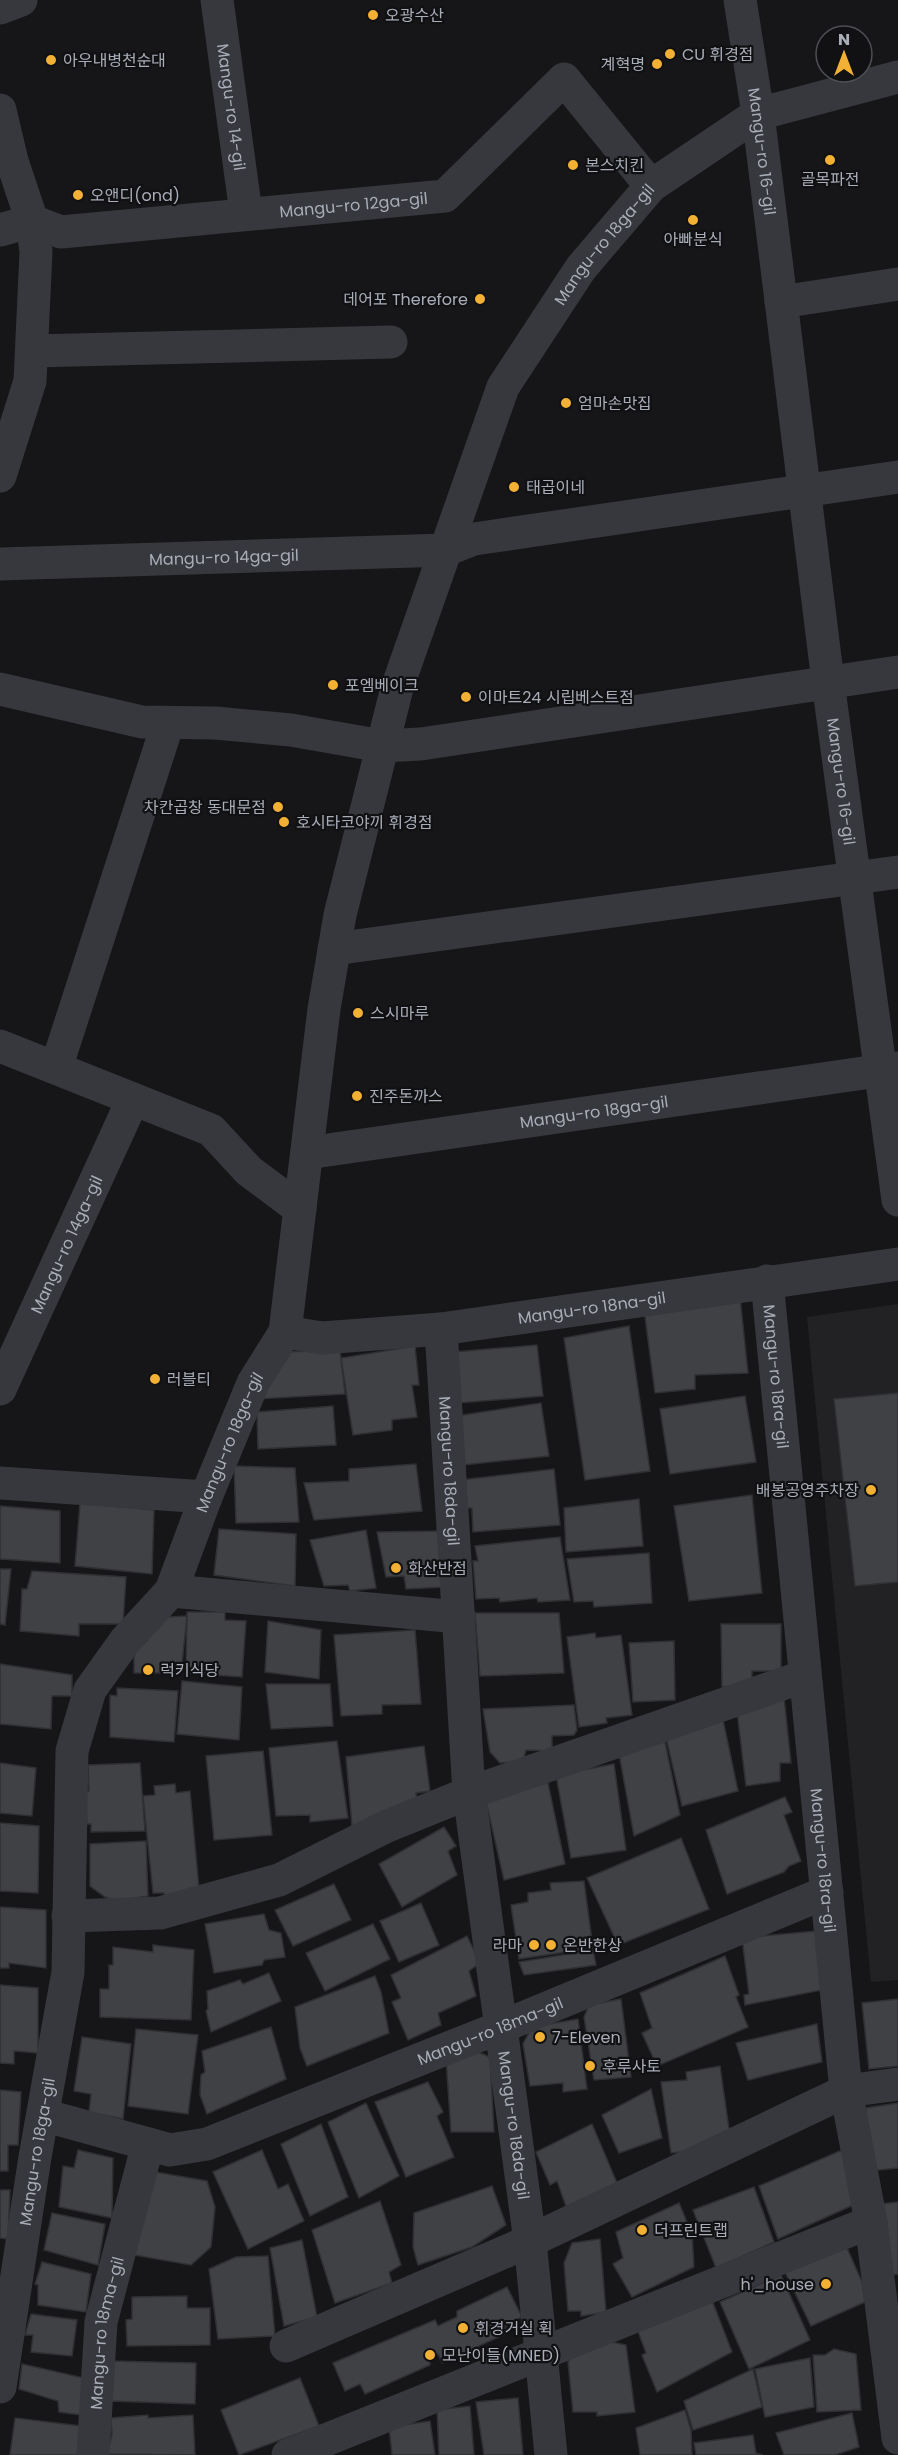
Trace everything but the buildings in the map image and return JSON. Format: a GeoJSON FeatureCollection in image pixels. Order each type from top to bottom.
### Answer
{"type":"FeatureCollection","features":[{"type":"Feature","properties":{"kind":"street"},"geometry":{"type":"LineString","coordinates":[[0,8],[21,0]]}},
{"type":"Feature","properties":{"kind":"street","name":"Mangu-ro 14-gil"},"geometry":{"type":"LineString","coordinates":[[217,0],[246,213]]}},
{"type":"Feature","properties":{"kind":"street","name":"Mangu-ro 16-gil"},"geometry":{"type":"LineString","coordinates":[[740,0],[758,114],[828,682],[855,879],[889,1069],[898,1200]]}},
{"type":"Feature","properties":{"kind":"street","name":"Mangu-ro 18ga-gil"},"geometry":{"type":"LineString","coordinates":[[0,2387],[10,2266],[43,2115],[68,1972],[72,1751],[90,1690],[125,1641],[171,1591],[206,1497],[253,1383],[285,1332],[340,915],[397,688],[503,387],[581,268],[651,186],[758,114],[898,76]]}},
{"type":"Feature","properties":{"kind":"street","name":"Mangu-ro 12ga-gil"},"geometry":{"type":"LineString","coordinates":[[32,221],[61,232],[445,196],[564,79],[651,186]]}},
{"type":"Feature","properties":{"kind":"street"},"geometry":{"type":"LineString","coordinates":[[0,110],[12,161],[32,221],[36,252],[30,381],[0,476]]}},
{"type":"Feature","properties":{"kind":"street"},"geometry":{"type":"LineString","coordinates":[[0,230],[32,221]]}},
{"type":"Feature","properties":{"kind":"street"},"geometry":{"type":"LineString","coordinates":[[781,302],[898,284]]}},
{"type":"Feature","properties":{"kind":"street"},"geometry":{"type":"LineString","coordinates":[[32,351],[391,342]]}},
{"type":"Feature","properties":{"kind":"street"},"geometry":{"type":"LineString","coordinates":[[446,550],[474,539],[898,477]]}},
{"type":"Feature","properties":{"kind":"street","name":"Mangu-ro 14ga-gil"},"geometry":{"type":"LineString","coordinates":[[0,564],[446,550]]}},
{"type":"Feature","properties":{"kind":"street"},"geometry":{"type":"LineString","coordinates":[[0,689],[142,722],[215,723],[291,730],[382,746],[421,744],[898,672]]}},
{"type":"Feature","properties":{"kind":"street"},"geometry":{"type":"LineString","coordinates":[[56,1068],[168,723]]}},
{"type":"Feature","properties":{"kind":"street"},"geometry":{"type":"LineString","coordinates":[[334,949],[898,872]]}},
{"type":"Feature","properties":{"kind":"street"},"geometry":{"type":"LineString","coordinates":[[0,1046],[212,1130],[249,1171],[300,1209]]}},
{"type":"Feature","properties":{"kind":"street","name":"Mangu-ro 18ga-gil"},"geometry":{"type":"LineString","coordinates":[[307,1153],[889,1069]]}},
{"type":"Feature","properties":{"kind":"street","name":"Mangu-ro 14ga-gil"},"geometry":{"type":"LineString","coordinates":[[0,1389],[133,1099]]}},
{"type":"Feature","properties":{"kind":"street","name":"Mangu-ro 18na-gil"},"geometry":{"type":"LineString","coordinates":[[285,1332],[322,1338],[441,1329],[898,1264]]}},
{"type":"Feature","properties":{"kind":"street","name":"Mangu-ro 18ra-gil"},"geometry":{"type":"LineString","coordinates":[[767,1281],[846,2091],[870,2222],[898,2438]]}},
{"type":"Feature","properties":{"kind":"street","name":"Mangu-ro 18da-gil"},"geometry":{"type":"LineString","coordinates":[[441,1329],[469,1793],[530,2241],[551,2455]]}},
{"type":"Feature","properties":{"kind":"street"},"geometry":{"type":"LineString","coordinates":[[0,1483],[206,1497]]}},
{"type":"Feature","properties":{"kind":"street"},"geometry":{"type":"LineString","coordinates":[[171,1591],[459,1617]]}},
{"type":"Feature","properties":{"kind":"street"},"geometry":{"type":"LineString","coordinates":[[68,1916],[160,1912],[279,1880],[385,1827],[469,1793],[806,1676]]}},
{"type":"Feature","properties":{"kind":"street","name":"Mangu-ro 18ma-gil"},"geometry":{"type":"LineString","coordinates":[[43,2115],[170,2150],[207,2144],[501,2027],[827,1892]]}},
{"type":"Feature","properties":{"kind":"street"},"geometry":{"type":"LineString","coordinates":[[286,2346],[530,2241],[846,2091],[898,2084]]}},
{"type":"Feature","properties":{"kind":"street","name":"Mangu-ro 18ma-gil"},"geometry":{"type":"LineString","coordinates":[[93,2455],[101,2322],[148,2144]]}},
{"type":"Feature","properties":{"kind":"street"},"geometry":{"type":"LineString","coordinates":[[288,2455],[870,2222]]}},
{"type":"Feature","properties":{"kind":"shaded area"},"geometry":{"type":"Polygon","coordinates":[[[898,1304],[898,1980],[871,1982],[807,1317],[898,1304]]]}},
{"type":"Feature","properties":{"kind":"place","name":"오광수산"},"geometry":{"type":"Point","coordinates":[373,15]}},
{"type":"Feature","properties":{"kind":"place","name":"CU 휘경점"},"geometry":{"type":"Point","coordinates":[670,54]}},
{"type":"Feature","properties":{"kind":"place","name":"아우내병천순대"},"geometry":{"type":"Point","coordinates":[51,60]}},
{"type":"Feature","properties":{"kind":"place","name":"계혁명"},"geometry":{"type":"Point","coordinates":[657,64]}},
{"type":"Feature","properties":{"kind":"place","name":"골목파전"},"geometry":{"type":"Point","coordinates":[830,160]}},
{"type":"Feature","properties":{"kind":"place","name":"본스치킨"},"geometry":{"type":"Point","coordinates":[573,165]}},
{"type":"Feature","properties":{"kind":"place","name":"오앤디(ond)"},"geometry":{"type":"Point","coordinates":[78,195]}},
{"type":"Feature","properties":{"kind":"place","name":"아빠분식"},"geometry":{"type":"Point","coordinates":[693,220]}},
{"type":"Feature","properties":{"kind":"place","name":"데어포 Therefore"},"geometry":{"type":"Point","coordinates":[480,299]}},
{"type":"Feature","properties":{"kind":"place","name":"엄마손맛집"},"geometry":{"type":"Point","coordinates":[566,403]}},
{"type":"Feature","properties":{"kind":"place","name":"태곱이네"},"geometry":{"type":"Point","coordinates":[514,487]}},
{"type":"Feature","properties":{"kind":"place","name":"포엠베이크"},"geometry":{"type":"Point","coordinates":[333,685]}},
{"type":"Feature","properties":{"kind":"place","name":"이마트24 시립베스트점"},"geometry":{"type":"Point","coordinates":[466,697]}},
{"type":"Feature","properties":{"kind":"place","name":"차칸곱창 동대문점"},"geometry":{"type":"Point","coordinates":[278,807]}},
{"type":"Feature","properties":{"kind":"place","name":"호시타코야끼 휘경점"},"geometry":{"type":"Point","coordinates":[284,822]}},
{"type":"Feature","properties":{"kind":"place","name":"스시마루"},"geometry":{"type":"Point","coordinates":[358,1013]}},
{"type":"Feature","properties":{"kind":"place","name":"진주돈까스"},"geometry":{"type":"Point","coordinates":[357,1096]}},
{"type":"Feature","properties":{"kind":"place","name":"러블티"},"geometry":{"type":"Point","coordinates":[155,1379]}},
{"type":"Feature","properties":{"kind":"place","name":"배봉공영주차장"},"geometry":{"type":"Point","coordinates":[871,1490]}},
{"type":"Feature","properties":{"kind":"place","name":"화산반점"},"geometry":{"type":"Point","coordinates":[396,1568]}},
{"type":"Feature","properties":{"kind":"place","name":"럭키식당"},"geometry":{"type":"Point","coordinates":[148,1670]}},
{"type":"Feature","properties":{"kind":"place","name":"라마"},"geometry":{"type":"Point","coordinates":[534,1945]}},
{"type":"Feature","properties":{"kind":"place","name":"온반한상"},"geometry":{"type":"Point","coordinates":[551,1945]}},
{"type":"Feature","properties":{"kind":"place","name":"7-Eleven"},"geometry":{"type":"Point","coordinates":[540,2037]}},
{"type":"Feature","properties":{"kind":"place","name":"후루사토"},"geometry":{"type":"Point","coordinates":[590,2066]}},
{"type":"Feature","properties":{"kind":"place","name":"더프린트랩"},"geometry":{"type":"Point","coordinates":[642,2230]}},
{"type":"Feature","properties":{"kind":"place","name":"h'_house"},"geometry":{"type":"Point","coordinates":[826,2284]}},
{"type":"Feature","properties":{"kind":"place","name":"휘경거실 휙"},"geometry":{"type":"Point","coordinates":[463,2328]}},
{"type":"Feature","properties":{"kind":"place","name":"모난이들(MNED)"},"geometry":{"type":"Point","coordinates":[430,2355]}}]}
